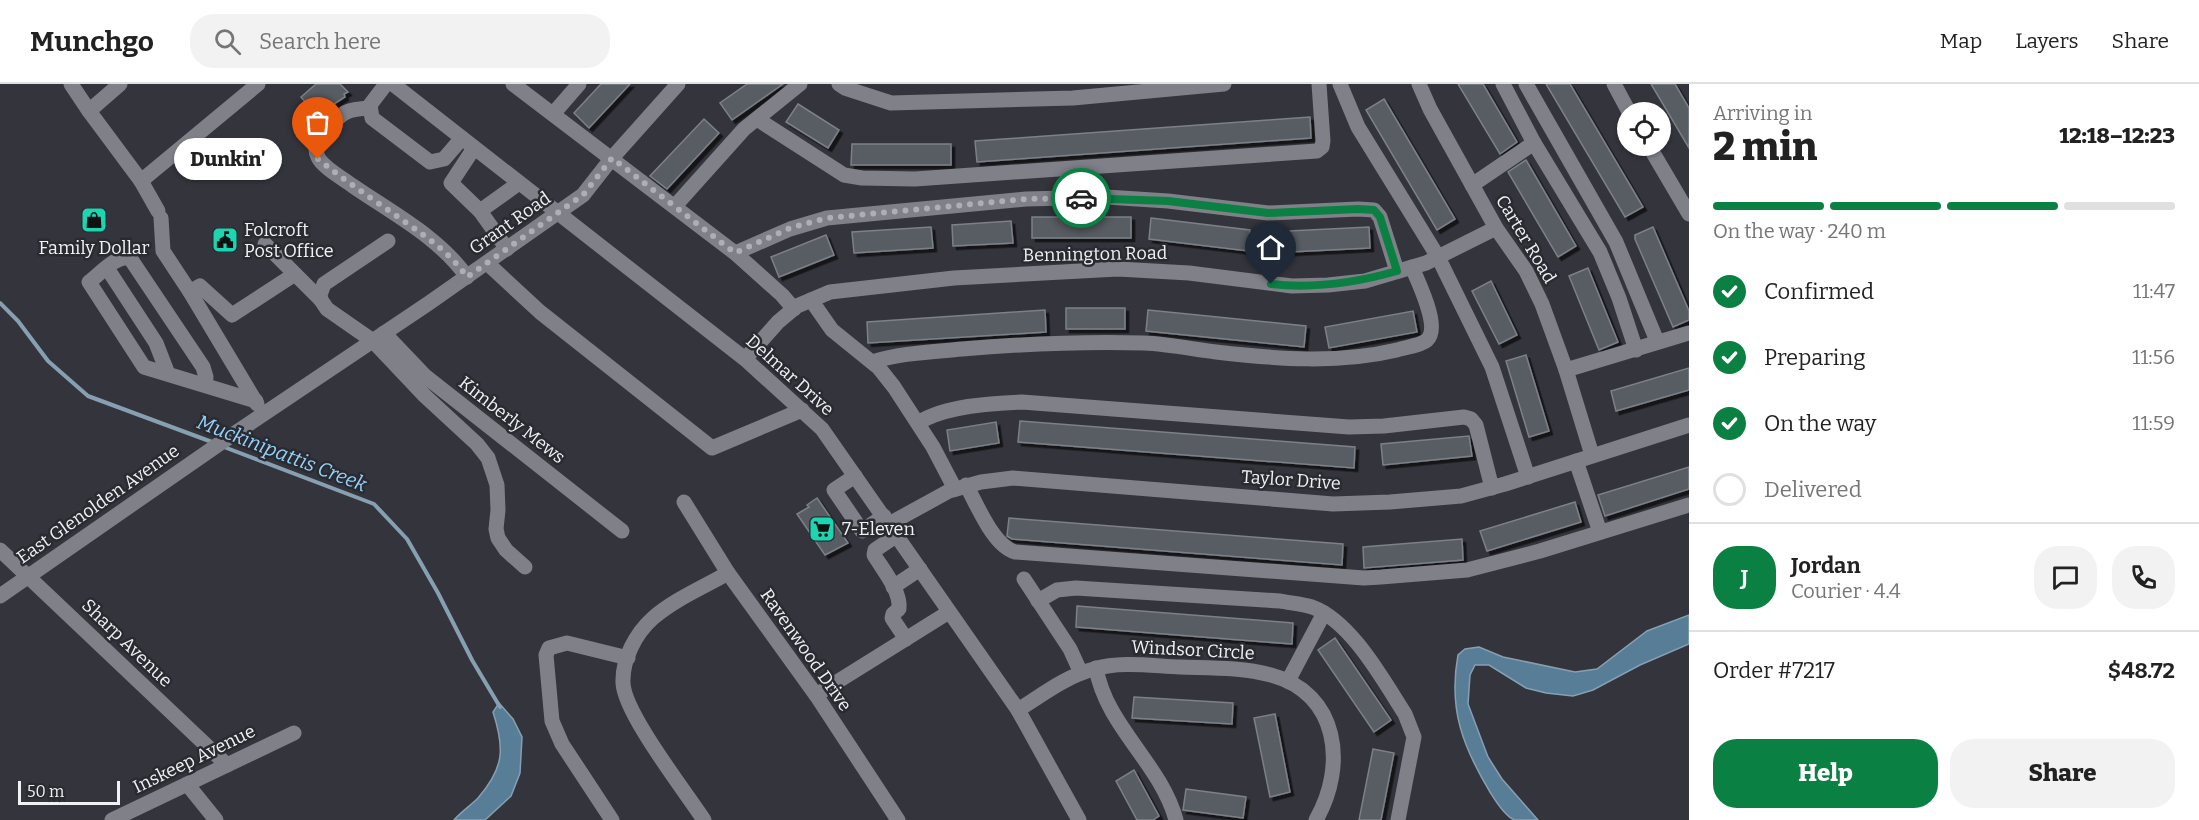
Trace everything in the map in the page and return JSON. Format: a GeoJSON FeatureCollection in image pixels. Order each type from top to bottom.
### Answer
{"type":"FeatureCollection","features":[{"type":"Feature","properties":{"kind":"street"},"geometry":{"type":"LineString","coordinates":[[71,84],[141,181],[159,215],[163,250],[260,408]]}},
{"type":"Feature","properties":{"kind":"street"},"geometry":{"type":"LineString","coordinates":[[89,111],[120,84]]}},
{"type":"Feature","properties":{"kind":"street"},"geometry":{"type":"LineString","coordinates":[[141,181],[258,84]]}},
{"type":"Feature","properties":{"kind":"street"},"geometry":{"type":"LineString","coordinates":[[386,84],[370,105],[372,118],[430,162],[444,159],[462,138]]}},
{"type":"Feature","properties":{"kind":"street","name":"Delmar Drive"},"geometry":{"type":"LineString","coordinates":[[393,84],[745,359],[822,429],[1018,710],[1079,820]]}},
{"type":"Feature","properties":{"kind":"street"},"geometry":{"type":"LineString","coordinates":[[513,84],[735,253],[782,295],[794,309]]}},
{"type":"Feature","properties":{"kind":"street"},"geometry":{"type":"LineString","coordinates":[[552,114],[579,84]]}},
{"type":"Feature","properties":{"kind":"street","name":"Grant Road"},"geometry":{"type":"LineString","coordinates":[[219,444],[260,408],[379,337],[583,195],[612,158],[678,84]]}},
{"type":"Feature","properties":{"kind":"street"},"geometry":{"type":"LineString","coordinates":[[675,206],[744,129],[800,84]]}},
{"type":"Feature","properties":{"kind":"street"},"geometry":{"type":"LineString","coordinates":[[839,84],[845,88],[891,102],[1073,98],[1224,84]]}},
{"type":"Feature","properties":{"kind":"street"},"geometry":{"type":"LineString","coordinates":[[757,119],[844,175],[862,178],[915,179],[1317,151],[1322,147],[1323,141],[1319,84]]}},
{"type":"Feature","properties":{"kind":"street"},"geometry":{"type":"LineString","coordinates":[[1340,84],[1358,127],[1438,257],[1492,367],[1528,477]]}},
{"type":"Feature","properties":{"kind":"street","name":"Carter Road"},"geometry":{"type":"LineString","coordinates":[[1419,84],[1430,109],[1496,228],[1526,271],[1542,304],[1566,370],[1592,455]]}},
{"type":"Feature","properties":{"kind":"street"},"geometry":{"type":"LineString","coordinates":[[1503,84],[1534,144],[1600,252],[1619,298],[1636,350]]}},
{"type":"Feature","properties":{"kind":"street"},"geometry":{"type":"LineString","coordinates":[[1526,84],[1616,243],[1657,341]]}},
{"type":"Feature","properties":{"kind":"street"},"geometry":{"type":"LineString","coordinates":[[1614,84],[1624,102]]}},
{"type":"Feature","properties":{"kind":"street"},"geometry":{"type":"LineString","coordinates":[[370,108],[344,111],[318,140],[315,148],[318,159],[439,246],[458,264],[467,277]]}},
{"type":"Feature","properties":{"kind":"street"},"geometry":{"type":"LineString","coordinates":[[1472,184],[1534,144]]}},
{"type":"Feature","properties":{"kind":"street"},"geometry":{"type":"LineString","coordinates":[[474,148],[451,183],[480,212],[507,249]]}},
{"type":"Feature","properties":{"kind":"street"},"geometry":{"type":"LineString","coordinates":[[1655,156],[1689,214]]}},
{"type":"Feature","properties":{"kind":"street"},"geometry":{"type":"LineString","coordinates":[[480,212],[519,183]]}},
{"type":"Feature","properties":{"kind":"street"},"geometry":{"type":"LineString","coordinates":[[735,253],[790,228],[827,218],[1026,199],[1106,197],[1168,201],[1268,213],[1374,210],[1380,217],[1397,271]]}},
{"type":"Feature","properties":{"kind":"street","name":"Bennington Road"},"geometry":{"type":"LineString","coordinates":[[745,359],[778,322],[794,309],[830,292],[954,278],[1118,270],[1189,273],[1292,286],[1328,285],[1356,282],[1412,267],[1438,257],[1496,228]]}},
{"type":"Feature","properties":{"kind":"street"},"geometry":{"type":"LineString","coordinates":[[321,300],[321,290],[324,284],[388,241]]}},
{"type":"Feature","properties":{"kind":"street"},"geometry":{"type":"LineString","coordinates":[[265,244],[321,300],[327,309],[379,337],[425,396],[477,444],[488,458],[497,485],[496,529],[498,538],[506,550],[525,567]]}},
{"type":"Feature","properties":{"kind":"street"},"geometry":{"type":"LineString","coordinates":[[205,385],[206,377],[203,367],[130,258],[123,257],[89,282],[144,367],[205,385],[260,408]]}},
{"type":"Feature","properties":{"kind":"street"},"geometry":{"type":"LineString","coordinates":[[487,263],[540,312],[712,448],[802,410]]}},
{"type":"Feature","properties":{"kind":"street"},"geometry":{"type":"LineString","coordinates":[[872,362],[885,358],[939,351],[1081,342],[1147,344],[1320,360],[1383,353],[1419,344],[1428,339],[1431,333],[1433,323],[1412,267]]}},
{"type":"Feature","properties":{"kind":"street"},"geometry":{"type":"LineString","coordinates":[[107,268],[156,343],[168,374]]}},
{"type":"Feature","properties":{"kind":"street"},"geometry":{"type":"LineString","coordinates":[[190,292],[200,286],[232,315],[295,274]]}},
{"type":"Feature","properties":{"kind":"street"},"geometry":{"type":"LineString","coordinates":[[811,300],[832,330],[872,362],[889,381],[960,487],[1006,549],[1036,554],[1364,578],[1467,570],[1689,505]]}},
{"type":"Feature","properties":{"kind":"street"},"geometry":{"type":"LineString","coordinates":[[1566,370],[1689,333]]}},
{"type":"Feature","properties":{"kind":"street","name":"Kimberly Mews"},"geometry":{"type":"LineString","coordinates":[[379,337],[622,531]]}},
{"type":"Feature","properties":{"kind":"street"},"geometry":{"type":"LineString","coordinates":[[918,423],[936,413],[1004,402],[1349,426],[1384,426],[1464,417],[1471,419],[1476,425],[1492,488]]}},
{"type":"Feature","properties":{"kind":"street","name":"Taylor Drive"},"geometry":{"type":"LineString","coordinates":[[890,525],[960,487],[1013,478],[1333,504],[1461,496],[1689,425]]}},
{"type":"Feature","properties":{"kind":"street","name":"East Glenolden Avenue"},"geometry":{"type":"LineString","coordinates":[[0,596],[219,444]]}},
{"type":"Feature","properties":{"kind":"street"},"geometry":{"type":"LineString","coordinates":[[1576,461],[1600,532]]}},
{"type":"Feature","properties":{"kind":"street"},"geometry":{"type":"LineString","coordinates":[[855,476],[834,490],[862,531],[890,525]]}},
{"type":"Feature","properties":{"kind":"street","name":"Ravenwood Drive"},"geometry":{"type":"LineString","coordinates":[[684,502],[728,573],[816,695],[898,820]]}},
{"type":"Feature","properties":{"kind":"street"},"geometry":{"type":"LineString","coordinates":[[890,525],[874,555],[893,587],[899,605],[892,618],[906,639]]}},
{"type":"Feature","properties":{"kind":"street","name":"Sharp Avenue"},"geometry":{"type":"LineString","coordinates":[[0,550],[227,765]]}},
{"type":"Feature","properties":{"kind":"street"},"geometry":{"type":"LineString","coordinates":[[893,587],[920,569]]}},
{"type":"Feature","properties":{"kind":"street"},"geometry":{"type":"LineString","coordinates":[[704,820],[627,703],[623,683],[628,658],[638,636],[654,618],[728,573]]}},
{"type":"Feature","properties":{"kind":"street"},"geometry":{"type":"LineString","coordinates":[[1024,579],[1070,650],[1081,673]]}},
{"type":"Feature","properties":{"kind":"street"},"geometry":{"type":"LineString","coordinates":[[1038,601],[1057,590],[1076,588],[1280,601],[1312,607],[1324,613],[1347,630],[1406,714],[1411,725],[1414,737],[1398,820]]}},
{"type":"Feature","properties":{"kind":"street"},"geometry":{"type":"LineString","coordinates":[[816,695],[949,612]]}},
{"type":"Feature","properties":{"kind":"street"},"geometry":{"type":"LineString","coordinates":[[1288,681],[1324,613]]}},
{"type":"Feature","properties":{"kind":"street"},"geometry":{"type":"LineString","coordinates":[[612,820],[555,731],[552,721],[546,655],[549,648],[567,643],[628,658]]}},
{"type":"Feature","properties":{"kind":"street","name":"Windsor Circle"},"geometry":{"type":"LineString","coordinates":[[1018,710],[1061,682],[1096,668],[1126,665],[1233,669],[1270,674],[1288,681],[1315,700],[1332,738],[1334,767],[1330,788],[1316,820]]}},
{"type":"Feature","properties":{"kind":"street"},"geometry":{"type":"LineString","coordinates":[[1096,668],[1107,705],[1151,771],[1172,807],[1176,820]]}},
{"type":"Feature","properties":{"kind":"street","name":"Inskeep Avenue"},"geometry":{"type":"LineString","coordinates":[[112,820],[294,733]]}},
{"type":"Feature","properties":{"kind":"street"},"geometry":{"type":"LineString","coordinates":[[187,784],[216,820]]}},
{"type":"Feature","properties":{"kind":"water"},"geometry":{"type":"Polygon","coordinates":[[[1689,615],[1689,644],[1640,665],[1593,690],[1573,696],[1526,688],[1489,665],[1475,665],[1470,675],[1468,704],[1488,757],[1502,779],[1538,820],[1511,818],[1497,804],[1465,743],[1455,693],[1458,655],[1465,649],[1479,647],[1503,657],[1575,672],[1597,669],[1647,631],[1689,615]]]}},
{"type":"Feature","properties":{"kind":"water"},"geometry":{"type":"Polygon","coordinates":[[[499,703],[513,719],[522,737],[520,773],[511,796],[485,820],[454,820],[487,787],[497,767],[500,748],[493,712],[499,703]]]}},
{"type":"Feature","properties":{"kind":"building"},"geometry":{"type":"Polygon","coordinates":[[[316,84],[340,84],[348,92],[344,94],[345,97],[317,115],[301,97],[316,84]]]}},
{"type":"Feature","properties":{"kind":"building"},"geometry":{"type":"Polygon","coordinates":[[[601,84],[630,84],[589,128],[574,113],[601,84]]]}},
{"type":"Feature","properties":{"kind":"building"},"geometry":{"type":"Polygon","coordinates":[[[747,84],[783,84],[732,120],[720,103],[747,84]]]}},
{"type":"Feature","properties":{"kind":"building"},"geometry":{"type":"Polygon","coordinates":[[[1458,84],[1483,84],[1517,142],[1500,154],[1458,84]]]}},
{"type":"Feature","properties":{"kind":"building"},"geometry":{"type":"Polygon","coordinates":[[[1546,84],[1570,84],[1643,207],[1625,217],[1546,84]]]}},
{"type":"Feature","properties":{"kind":"building"},"geometry":{"type":"Polygon","coordinates":[[[1651,84],[1675,84],[1689,108],[1689,148],[1671,118],[1671,102],[1662,102],[1651,84]]]}},
{"type":"Feature","properties":{"kind":"building"},"geometry":{"type":"Polygon","coordinates":[[[1384,99],[1455,219],[1437,230],[1366,110],[1384,99]]]}},
{"type":"Feature","properties":{"kind":"building"},"geometry":{"type":"Polygon","coordinates":[[[798,104],[839,130],[828,148],[786,122],[798,104]]]}},
{"type":"Feature","properties":{"kind":"building"},"geometry":{"type":"Polygon","coordinates":[[[1310,117],[1311,138],[977,162],[975,141],[1310,117]]]}},
{"type":"Feature","properties":{"kind":"building"},"geometry":{"type":"Polygon","coordinates":[[[704,119],[719,133],[667,189],[650,176],[704,119]]]}},
{"type":"Feature","properties":{"kind":"building"},"geometry":{"type":"Polygon","coordinates":[[[852,144],[951,144],[951,165],[851,165],[852,144]]]}},
{"type":"Feature","properties":{"kind":"building"},"geometry":{"type":"Polygon","coordinates":[[[1526,160],[1576,246],[1558,257],[1508,172],[1526,160]]]}},
{"type":"Feature","properties":{"kind":"building"},"geometry":{"type":"Polygon","coordinates":[[[1032,217],[1131,217],[1131,238],[1032,238],[1032,217]]]}},
{"type":"Feature","properties":{"kind":"building"},"geometry":{"type":"Polygon","coordinates":[[[1151,218],[1250,230],[1248,251],[1149,239],[1151,218]]]}},
{"type":"Feature","properties":{"kind":"building"},"geometry":{"type":"Polygon","coordinates":[[[1011,221],[1013,243],[953,246],[952,225],[1011,221]]]}},
{"type":"Feature","properties":{"kind":"building"},"geometry":{"type":"Polygon","coordinates":[[[931,227],[933,248],[854,253],[852,232],[931,227]]]}},
{"type":"Feature","properties":{"kind":"building"},"geometry":{"type":"Polygon","coordinates":[[[1369,227],[1370,248],[1270,253],[1269,232],[1369,227]]]}},
{"type":"Feature","properties":{"kind":"building"},"geometry":{"type":"Polygon","coordinates":[[[1653,227],[1689,311],[1689,320],[1673,327],[1635,239],[1635,235],[1653,227]]]}},
{"type":"Feature","properties":{"kind":"building"},"geometry":{"type":"Polygon","coordinates":[[[826,235],[834,255],[779,277],[771,257],[826,235]]]}},
{"type":"Feature","properties":{"kind":"building"},"geometry":{"type":"Polygon","coordinates":[[[1588,268],[1618,342],[1599,350],[1569,276],[1588,268]]]}},
{"type":"Feature","properties":{"kind":"building"},"geometry":{"type":"Polygon","coordinates":[[[1491,281],[1517,335],[1499,344],[1472,291],[1491,281]]]}},
{"type":"Feature","properties":{"kind":"building"},"geometry":{"type":"Polygon","coordinates":[[[1066,308],[1125,308],[1125,329],[1066,329],[1066,308]]]}},
{"type":"Feature","properties":{"kind":"building"},"geometry":{"type":"Polygon","coordinates":[[[1045,310],[1046,332],[868,343],[867,322],[1045,310]]]}},
{"type":"Feature","properties":{"kind":"building"},"geometry":{"type":"Polygon","coordinates":[[[1148,310],[1306,326],[1304,347],[1146,331],[1148,310]]]}},
{"type":"Feature","properties":{"kind":"building"},"geometry":{"type":"Polygon","coordinates":[[[1413,311],[1417,332],[1329,348],[1325,327],[1413,311]]]}},
{"type":"Feature","properties":{"kind":"building"},"geometry":{"type":"Polygon","coordinates":[[[1526,355],[1549,431],[1529,437],[1506,361],[1526,355]]]}},
{"type":"Feature","properties":{"kind":"building"},"geometry":{"type":"Polygon","coordinates":[[[1689,368],[1689,390],[1616,411],[1611,391],[1689,368]]]}},
{"type":"Feature","properties":{"kind":"building"},"geometry":{"type":"Polygon","coordinates":[[[1020,421],[1355,447],[1354,468],[1018,442],[1020,421]]]}},
{"type":"Feature","properties":{"kind":"building"},"geometry":{"type":"Polygon","coordinates":[[[996,422],[999,443],[950,451],[947,430],[996,422]]]}},
{"type":"Feature","properties":{"kind":"building"},"geometry":{"type":"Polygon","coordinates":[[[1469,436],[1472,456],[1383,465],[1381,444],[1469,436]]]}},
{"type":"Feature","properties":{"kind":"building"},"geometry":{"type":"Polygon","coordinates":[[[1689,467],[1689,489],[1605,516],[1598,495],[1689,467]]]}},
{"type":"Feature","properties":{"kind":"building","name":"7-Eleven"},"geometry":{"type":"Polygon","coordinates":[[[817,498],[848,543],[825,555],[797,514],[809,507],[807,505],[817,498]]]}},
{"type":"Feature","properties":{"kind":"building"},"geometry":{"type":"Polygon","coordinates":[[[1575,502],[1581,522],[1487,551],[1480,531],[1575,502]]]}},
{"type":"Feature","properties":{"kind":"building"},"geometry":{"type":"Polygon","coordinates":[[[1009,518],[1343,544],[1342,565],[1012,539],[1007,536],[1009,518]]]}},
{"type":"Feature","properties":{"kind":"building"},"geometry":{"type":"Polygon","coordinates":[[[1462,539],[1463,560],[1364,568],[1363,547],[1462,539]]]}},
{"type":"Feature","properties":{"kind":"building"},"geometry":{"type":"Polygon","coordinates":[[[1077,606],[1293,623],[1292,644],[1076,627],[1077,606]]]}},
{"type":"Feature","properties":{"kind":"building"},"geometry":{"type":"Polygon","coordinates":[[[1335,638],[1391,720],[1374,732],[1318,650],[1335,638]]]}},
{"type":"Feature","properties":{"kind":"building"},"geometry":{"type":"Polygon","coordinates":[[[1134,697],[1233,703],[1232,724],[1132,718],[1134,697]]]}},
{"type":"Feature","properties":{"kind":"building"},"geometry":{"type":"Polygon","coordinates":[[[1275,714],[1290,792],[1270,797],[1254,718],[1275,714]]]}},
{"type":"Feature","properties":{"kind":"building"},"geometry":{"type":"Polygon","coordinates":[[[1373,749],[1394,753],[1381,820],[1359,820],[1373,749]]]}},
{"type":"Feature","properties":{"kind":"building"},"geometry":{"type":"Polygon","coordinates":[[[1134,770],[1159,816],[1153,820],[1137,820],[1116,781],[1134,770]]]}},
{"type":"Feature","properties":{"kind":"building"},"geometry":{"type":"Polygon","coordinates":[[[1186,789],[1246,797],[1243,818],[1183,810],[1186,789]]]}},
{"type":"Feature","properties":{"kind":"waterway","name":"Muckinipattis Creek"},"geometry":{"type":"LineString","coordinates":[[0,303],[18,321],[48,361],[88,396],[212,442]]}},
{"type":"Feature","properties":{"kind":"waterway","name":"Muckinipattis Creek"},"geometry":{"type":"LineString","coordinates":[[224,447],[374,504],[407,539],[500,707]]}},
{"type":"Feature","properties":{"kind":"way so far"},"geometry":{"type":"LineString","coordinates":[[318,159],[439,246],[458,264],[467,277],[583,195],[612,158],[735,253],[790,228],[827,218],[1026,199],[1081,198]]}},
{"type":"Feature","properties":{"kind":"place","name":"Dunkin'"},"geometry":{"type":"Point","coordinates":[318,159]}},
{"type":"Feature","properties":{"kind":"place","name":"Family Dollar"},"geometry":{"type":"Point","coordinates":[94,220]}},
{"type":"Feature","properties":{"kind":"place","name":"Folcroft Post Office"},"geometry":{"type":"Point","coordinates":[225,240]}},
{"type":"Feature","properties":{"kind":"place","name":"7-Eleven"},"geometry":{"type":"Point","coordinates":[822,529]}},
{"type":"Feature","properties":{"kind":"route"},"geometry":{"type":"LineString","coordinates":[[1081,198],[1106,197],[1168,201],[1268,213],[1374,210],[1380,217],[1397,271],[1365,280],[1328,285],[1271,284]]}}]}
